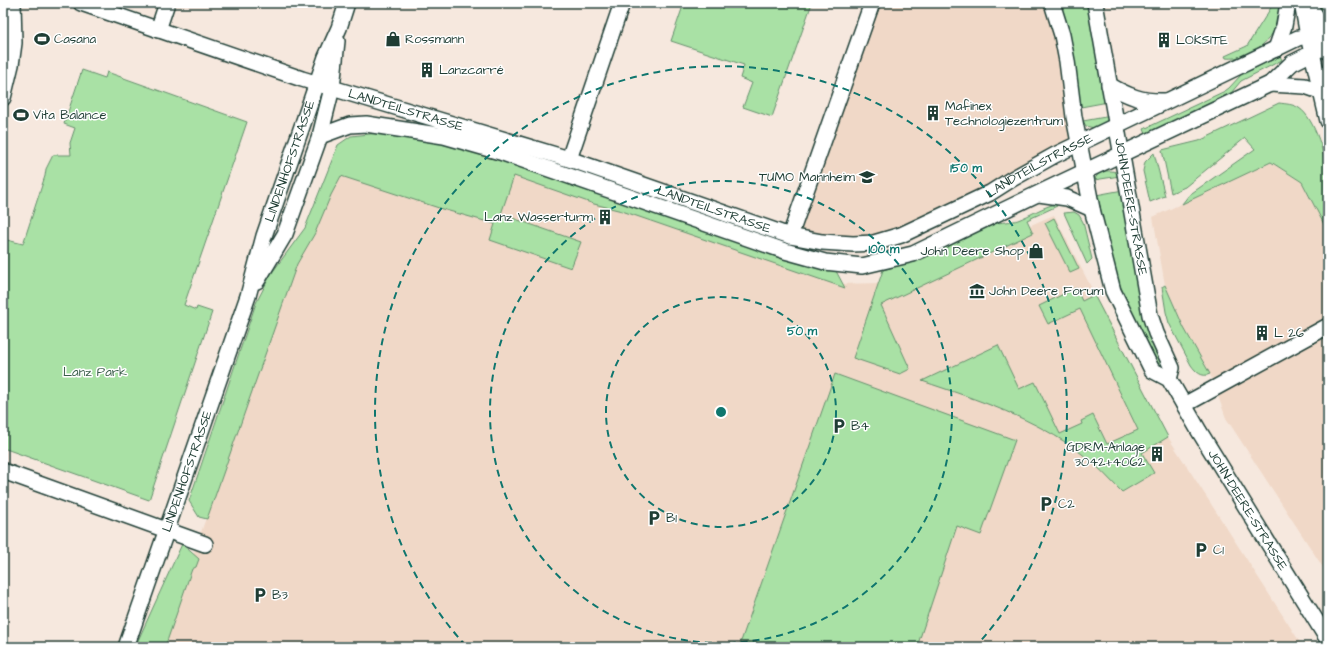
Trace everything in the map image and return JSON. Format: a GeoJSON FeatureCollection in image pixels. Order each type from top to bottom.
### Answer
{"type":"FeatureCollection","features":[{"type":"Feature","properties":{"kind":"main road"},"geometry":{"type":"LineString","coordinates":[[1303,3],[1316,20],[1322,44]]}},
{"type":"Feature","properties":{"kind":"street"},"geometry":{"type":"LineString","coordinates":[[3,98],[14,43],[13,3]]}},
{"type":"Feature","properties":{"kind":"street","name":"LANDTEILSTRASSE"},"geometry":{"type":"LineString","coordinates":[[81,3],[317,84],[569,160],[790,236],[822,242],[853,244],[874,243],[901,235],[927,224],[990,193],[1018,176],[1080,143],[1298,38],[1322,44]]}},
{"type":"Feature","properties":{"kind":"street"},"geometry":{"type":"LineString","coordinates":[[158,30],[167,3]]}},
{"type":"Feature","properties":{"kind":"street","name":"LINDENHOFSTRASSE"},"geometry":{"type":"LineString","coordinates":[[126,647],[248,296],[264,236],[326,57],[339,28],[347,3]]}},
{"type":"Feature","properties":{"kind":"street"},"geometry":{"type":"LineString","coordinates":[[569,160],[622,3]]}},
{"type":"Feature","properties":{"kind":"street"},"geometry":{"type":"LineString","coordinates":[[790,236],[872,3]]}},
{"type":"Feature","properties":{"kind":"street"},"geometry":{"type":"LineString","coordinates":[[1052,3],[1062,35],[1074,117],[1092,209],[1113,291],[1152,370],[1169,379]]}},
{"type":"Feature","properties":{"kind":"street","name":"JOHN-DEERE-STRASSE"},"geometry":{"type":"LineString","coordinates":[[1095,3],[1150,315],[1156,333],[1172,368],[1169,379],[1207,445],[1328,640]]}},
{"type":"Feature","properties":{"kind":"street"},"geometry":{"type":"LineString","coordinates":[[1276,49],[1284,26],[1288,3]]}},
{"type":"Feature","properties":{"kind":"street","name":"LINDENHOFSTRASSE"},"geometry":{"type":"LineString","coordinates":[[248,296],[285,234],[320,136],[332,88],[339,28]]}},
{"type":"Feature","properties":{"kind":"street"},"geometry":{"type":"LineString","coordinates":[[1322,44],[1328,121]]}},
{"type":"Feature","properties":{"kind":"street","name":"LANDTEILSTRASSE"},"geometry":{"type":"LineString","coordinates":[[320,136],[350,125],[366,124],[444,136],[500,152],[785,251],[825,262],[862,266],[913,254],[1270,84],[1292,63],[1322,44]]}},
{"type":"Feature","properties":{"kind":"street"},"geometry":{"type":"LineString","coordinates":[[1270,84],[1305,86],[1325,93]]}},
{"type":"Feature","properties":{"kind":"street"},"geometry":{"type":"LineString","coordinates":[[1109,85],[1124,94],[1134,97],[1153,101],[1167,101]]}},
{"type":"Feature","properties":{"kind":"street"},"geometry":{"type":"LineString","coordinates":[[1038,194],[1067,198],[1092,209]]}},
{"type":"Feature","properties":{"kind":"street"},"geometry":{"type":"LineString","coordinates":[[1184,405],[1328,326]]}},
{"type":"Feature","properties":{"kind":"street"},"geometry":{"type":"LineString","coordinates":[[3,471],[205,544]]}},
{"type":"Feature","properties":{"kind":"shaded area"},"geometry":{"type":"Polygon","coordinates":[[[876,3],[1047,3],[1058,40],[1074,141],[923,221],[869,239],[796,233],[876,3]]]}},
{"type":"Feature","properties":{"kind":"shaded area"},"geometry":{"type":"Polygon","coordinates":[[[340,159],[515,174],[837,284],[883,283],[920,273],[1054,215],[1168,437],[1303,647],[161,647],[295,263],[340,159]]]}},
{"type":"Feature","properties":{"kind":"shaded area"},"geometry":{"type":"Polygon","coordinates":[[[1271,162],[1302,182],[1328,231],[1328,575],[1226,418],[1210,374],[1184,328],[1165,285],[1153,217],[1271,162]]]}},
{"type":"Feature","properties":{"kind":"green space"},"geometry":{"type":"Polygon","coordinates":[[[3,3],[13,3],[3,98],[3,3]]]}},
{"type":"Feature","properties":{"kind":"green space"},"geometry":{"type":"Polygon","coordinates":[[[684,3],[812,3],[772,117],[743,107],[752,83],[740,78],[744,65],[671,41],[684,3]]]}},
{"type":"Feature","properties":{"kind":"green space"},"geometry":{"type":"Polygon","coordinates":[[[1060,3],[1090,3],[1108,102],[1081,107],[1070,42],[1060,3]]]}},
{"type":"Feature","properties":{"kind":"green space"},"geometry":{"type":"Polygon","coordinates":[[[1270,3],[1280,3],[1280,11],[1276,27],[1272,34],[1255,50],[1237,58],[1226,58],[1225,56],[1247,46],[1272,6],[1270,3]]]}},
{"type":"Feature","properties":{"kind":"green space"},"geometry":{"type":"Polygon","coordinates":[[[1317,3],[1328,3],[1328,24],[1325,22],[1317,3]]]}},
{"type":"Feature","properties":{"kind":"green space"},"geometry":{"type":"Polygon","coordinates":[[[1280,56],[1282,60],[1241,81],[1231,93],[1146,134],[1144,129],[1225,91],[1241,75],[1280,56]]]}},
{"type":"Feature","properties":{"kind":"green space","name":"Lanz Park"},"geometry":{"type":"Polygon","coordinates":[[[82,70],[105,78],[107,72],[247,122],[184,305],[196,310],[197,307],[212,312],[149,500],[3,448],[3,239],[23,244],[46,169],[53,155],[71,155],[70,143],[75,128],[64,124],[82,70]]]}},
{"type":"Feature","properties":{"kind":"green space"},"geometry":{"type":"Polygon","coordinates":[[[1279,103],[1289,104],[1299,108],[1305,113],[1315,129],[1325,160],[1328,177],[1328,232],[1302,182],[1271,162],[1182,204],[1189,195],[1255,149],[1245,138],[1185,187],[1171,193],[1162,150],[1199,141],[1279,103]]]}},
{"type":"Feature","properties":{"kind":"green space"},"geometry":{"type":"Polygon","coordinates":[[[1111,116],[1109,121],[1094,128],[1086,126],[1083,121],[1111,116]]]}},
{"type":"Feature","properties":{"kind":"green space"},"geometry":{"type":"Polygon","coordinates":[[[379,133],[400,135],[467,148],[836,271],[845,288],[622,211],[594,204],[514,176],[501,214],[581,242],[571,268],[490,240],[495,224],[442,209],[341,176],[331,195],[315,233],[297,264],[207,519],[199,517],[189,501],[256,303],[271,274],[305,228],[338,145],[351,136],[379,133]]]}},
{"type":"Feature","properties":{"kind":"green space"},"geometry":{"type":"Polygon","coordinates":[[[1154,153],[1165,196],[1150,202],[1143,171],[1145,162],[1154,153]]]}},
{"type":"Feature","properties":{"kind":"green space"},"geometry":{"type":"Polygon","coordinates":[[[1104,171],[1115,172],[1120,176],[1094,180],[1099,173],[1104,171]]]}},
{"type":"Feature","properties":{"kind":"green space"},"geometry":{"type":"Polygon","coordinates":[[[1123,190],[1140,303],[1147,330],[1165,369],[1161,369],[1136,321],[1114,272],[1096,195],[1123,190]]]}},
{"type":"Feature","properties":{"kind":"green space"},"geometry":{"type":"Polygon","coordinates":[[[1056,204],[1057,206],[1027,220],[1033,233],[881,305],[910,369],[900,374],[853,358],[883,270],[916,260],[993,224],[1018,220],[1056,204]]]}},
{"type":"Feature","properties":{"kind":"green space"},"geometry":{"type":"Polygon","coordinates":[[[1074,212],[1079,215],[1083,222],[1092,259],[1087,264],[1064,213],[1074,212]]]}},
{"type":"Feature","properties":{"kind":"green space"},"geometry":{"type":"Polygon","coordinates":[[[1054,218],[1079,269],[1070,273],[1045,223],[1054,218]]]}},
{"type":"Feature","properties":{"kind":"green space"},"geometry":{"type":"Polygon","coordinates":[[[1165,285],[1184,328],[1210,374],[1202,375],[1193,368],[1169,323],[1162,287],[1165,285]]]}},
{"type":"Feature","properties":{"kind":"green space"},"geometry":{"type":"Polygon","coordinates":[[[1076,288],[1082,301],[1094,295],[1168,437],[1142,453],[1154,473],[1122,492],[1098,467],[1087,458],[1064,441],[1045,430],[985,403],[922,381],[998,345],[1019,389],[1035,382],[1060,434],[1082,424],[1081,421],[1093,415],[1107,444],[1138,430],[1080,309],[1048,324],[1039,306],[1076,288]]]}},
{"type":"Feature","properties":{"kind":"green space"},"geometry":{"type":"Polygon","coordinates":[[[835,374],[1015,440],[981,535],[957,526],[917,647],[739,647],[835,374]]]}},
{"type":"Feature","properties":{"kind":"green space"},"geometry":{"type":"Polygon","coordinates":[[[182,544],[199,559],[196,567],[192,569],[165,647],[135,647],[182,544]]]}},
{"type":"Feature","properties":{"kind":"place","name":"Casana"},"geometry":{"type":"Point","coordinates":[42,39]}},
{"type":"Feature","properties":{"kind":"place","name":"Rossmann"},"geometry":{"type":"Point","coordinates":[393,39]}},
{"type":"Feature","properties":{"kind":"place","name":"LOKSITE"},"geometry":{"type":"Point","coordinates":[1164,40]}},
{"type":"Feature","properties":{"kind":"place","name":"Lanzcarré"},"geometry":{"type":"Point","coordinates":[427,70]}},
{"type":"Feature","properties":{"kind":"place","name":"Mafinex Technologiezentrum"},"geometry":{"type":"Point","coordinates":[933,113]}},
{"type":"Feature","properties":{"kind":"place","name":"Vita Balance"},"geometry":{"type":"Point","coordinates":[21,115]}},
{"type":"Feature","properties":{"kind":"place","name":"TUMO Mannheim"},"geometry":{"type":"Point","coordinates":[867,177]}},
{"type":"Feature","properties":{"kind":"place","name":"Lanz Wasserturm"},"geometry":{"type":"Point","coordinates":[605,217]}},
{"type":"Feature","properties":{"kind":"place","name":"John Deere Shop"},"geometry":{"type":"Point","coordinates":[1036,251]}},
{"type":"Feature","properties":{"kind":"place","name":"John Deere Forum"},"geometry":{"type":"Point","coordinates":[977,291]}},
{"type":"Feature","properties":{"kind":"place","name":"L 26"},"geometry":{"type":"Point","coordinates":[1262,333]}},
{"type":"Feature","properties":{"kind":"place","name":"B4"},"geometry":{"type":"Point","coordinates":[839,426]}},
{"type":"Feature","properties":{"kind":"place","name":"GDRM-Anlage 3042+4062"},"geometry":{"type":"Point","coordinates":[1157,454]}},
{"type":"Feature","properties":{"kind":"place","name":"C2"},"geometry":{"type":"Point","coordinates":[1046,504]}},
{"type":"Feature","properties":{"kind":"place","name":"B1"},"geometry":{"type":"Point","coordinates":[654,518]}},
{"type":"Feature","properties":{"kind":"place","name":"C1"},"geometry":{"type":"Point","coordinates":[1201,550]}},
{"type":"Feature","properties":{"kind":"place","name":"B3"},"geometry":{"type":"Point","coordinates":[260,595]}}]}
